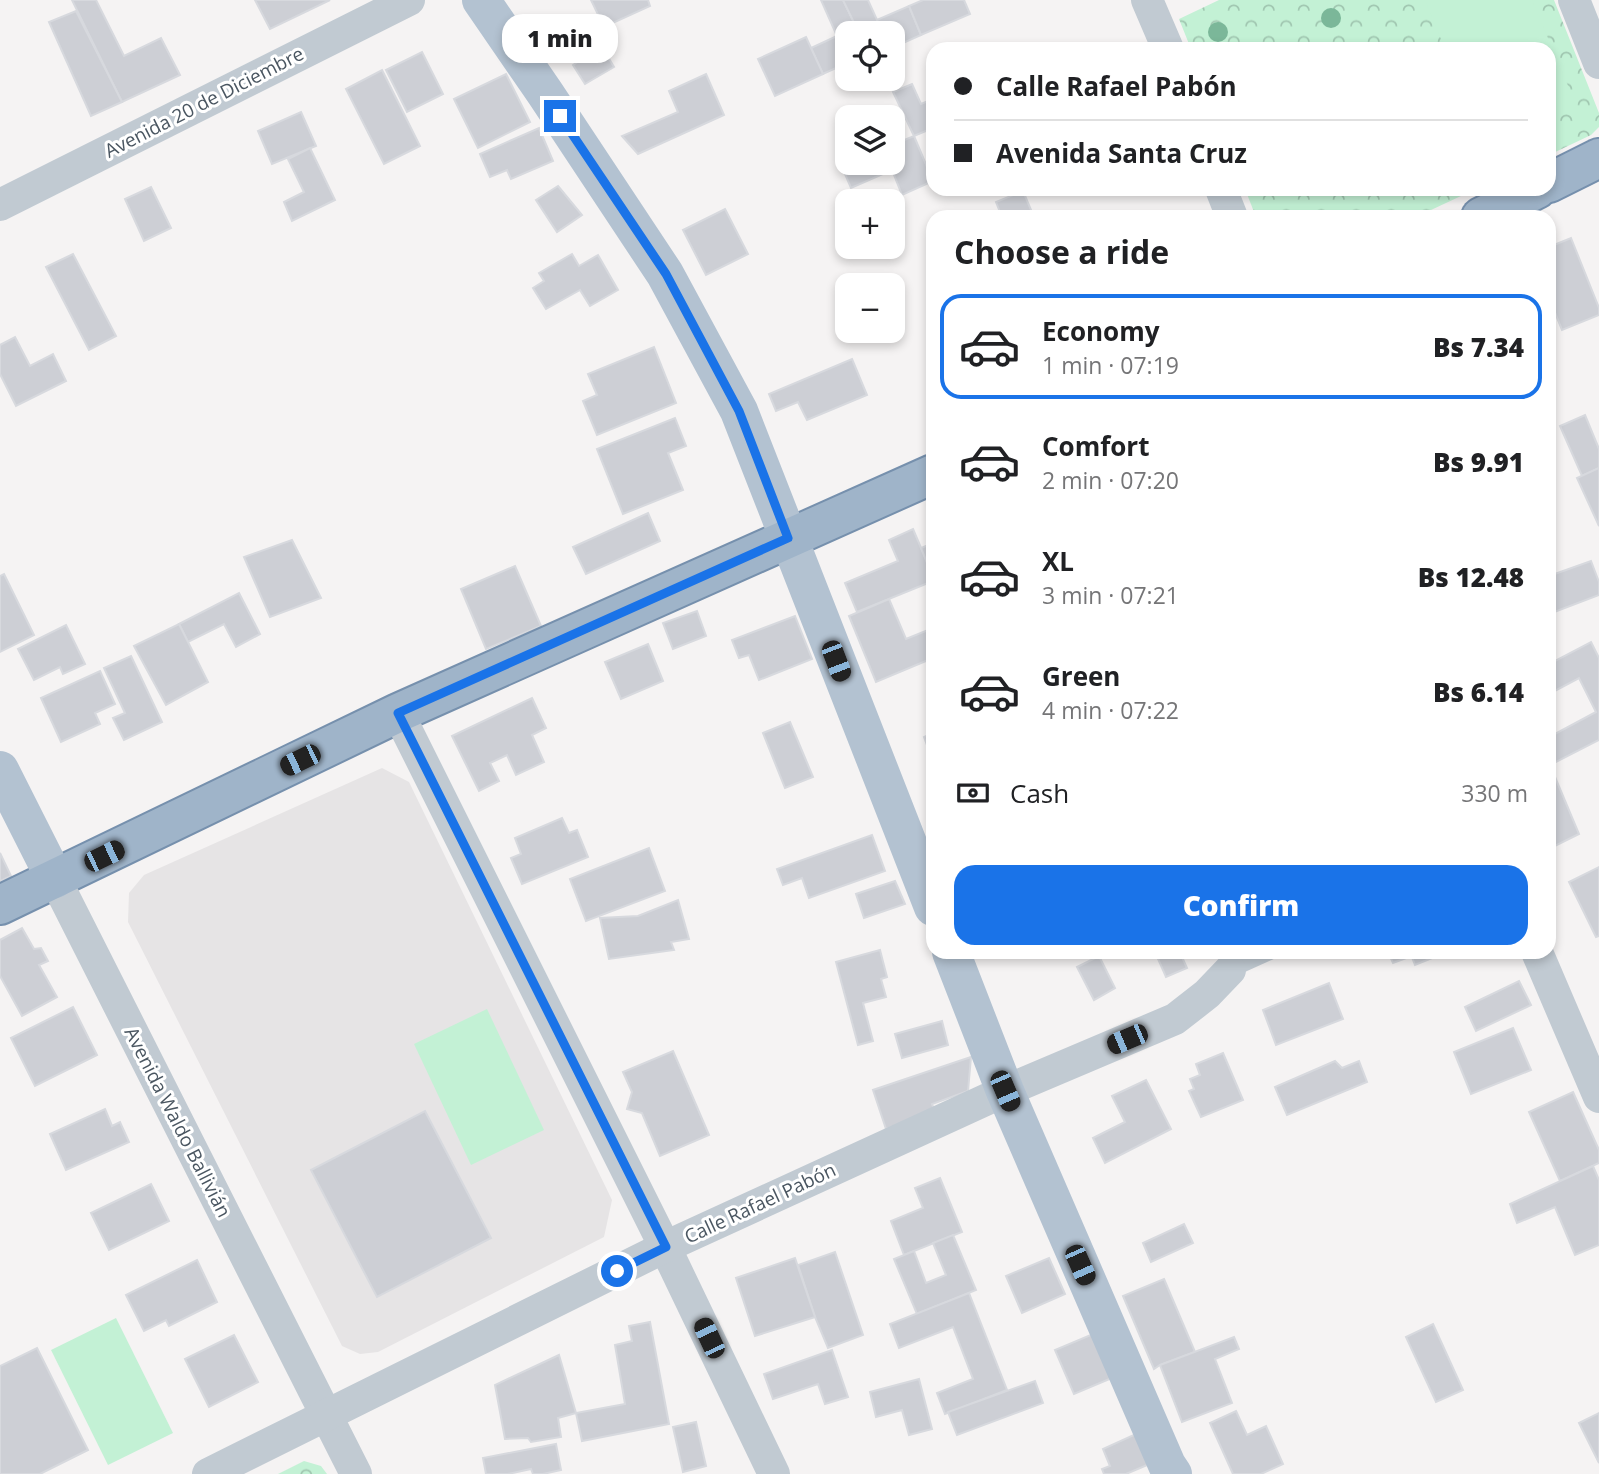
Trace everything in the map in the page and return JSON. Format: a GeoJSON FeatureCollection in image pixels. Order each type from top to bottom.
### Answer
{"type":"FeatureCollection","features":[{"type":"Feature","properties":{"kind":"highway"},"geometry":{"type":"LineString","coordinates":[[1556,180],[1599,158]]}},
{"type":"Feature","properties":{"kind":"highway"},"geometry":{"type":"LineString","coordinates":[[1495,210],[1524,196]]}},
{"type":"Feature","properties":{"kind":"highway"},"geometry":{"type":"LineString","coordinates":[[0,905],[398,713],[926,477]]}},
{"type":"Feature","properties":{"kind":"main road"},"geometry":{"type":"LineString","coordinates":[[481,0],[666,274],[739,411],[926,889]]}},
{"type":"Feature","properties":{"kind":"main road","name":"Avenida Waldo Ballivián"},"geometry":{"type":"LineString","coordinates":[[0,770],[55,879]]}},
{"type":"Feature","properties":{"kind":"main road"},"geometry":{"type":"LineString","coordinates":[[954,959],[1005,1091],[1165,1469]]}},
{"type":"Feature","properties":{"kind":"street","name":"Avenida 20 de Diciembre"},"geometry":{"type":"LineString","coordinates":[[0,205],[409,0]]}},
{"type":"Feature","properties":{"kind":"street"},"geometry":{"type":"LineString","coordinates":[[1147,0],[1165,42]]}},
{"type":"Feature","properties":{"kind":"street"},"geometry":{"type":"LineString","coordinates":[[1574,0],[1599,63]]}},
{"type":"Feature","properties":{"kind":"street"},"geometry":{"type":"LineString","coordinates":[[398,713],[666,1247],[774,1474]]}},
{"type":"Feature","properties":{"kind":"street","name":"Avenida Waldo Ballivián"},"geometry":{"type":"LineString","coordinates":[[55,879],[356,1474]]}},
{"type":"Feature","properties":{"kind":"street"},"geometry":{"type":"LineString","coordinates":[[1540,959],[1599,1097]]}},
{"type":"Feature","properties":{"kind":"street","name":"Calle Rafael Pabón"},"geometry":{"type":"LineString","coordinates":[[208,1474],[666,1247],[1005,1091],[1175,1018],[1207,994],[1230,970]]}},
{"type":"Feature","properties":{"kind":"lane","name":"Calle Rafael Pabón"},"geometry":{"type":"LineString","coordinates":[[1230,970],[1254,959]]}},
{"type":"Feature","properties":{"kind":"shaded area"},"geometry":{"type":"Polygon","coordinates":[[[382,768],[409,782],[612,1200],[604,1237],[378,1352],[360,1354],[342,1346],[128,922],[129,893],[144,875],[382,768]]]}},
{"type":"Feature","properties":{"kind":"green space"},"geometry":{"type":"Polygon","coordinates":[[[1219,0],[1554,0],[1599,113],[1599,127],[1591,135],[1556,152],[1556,42],[1188,42],[1179,19],[1219,0]]]}},
{"type":"Feature","properties":{"kind":"green space"},"geometry":{"type":"Polygon","coordinates":[[[1425,0],[1532,0],[1550,42],[1442,42],[1425,0]]]}},
{"type":"Feature","properties":{"kind":"green space"},"geometry":{"type":"Polygon","coordinates":[[[1556,57],[1571,93],[1556,99],[1556,57]]]}},
{"type":"Feature","properties":{"kind":"green space"},"geometry":{"type":"Polygon","coordinates":[[[1248,196],[1461,196],[1431,210],[1253,210],[1248,196]]]}},
{"type":"Feature","properties":{"kind":"green space"},"geometry":{"type":"Polygon","coordinates":[[[487,1009],[544,1130],[471,1165],[414,1044],[487,1009]]]}},
{"type":"Feature","properties":{"kind":"green space"},"geometry":{"type":"Polygon","coordinates":[[[116,1318],[173,1433],[108,1465],[51,1350],[116,1318]]]}},
{"type":"Feature","properties":{"kind":"green space"},"geometry":{"type":"Polygon","coordinates":[[[304,1461],[321,1466],[327,1474],[278,1474],[304,1461]]]}},
{"type":"Feature","properties":{"kind":"building"},"geometry":{"type":"Polygon","coordinates":[[[72,0],[96,0],[124,56],[161,38],[180,75],[122,102],[72,0]]]}},
{"type":"Feature","properties":{"kind":"building"},"geometry":{"type":"Polygon","coordinates":[[[255,0],[330,0],[270,29],[255,0]]]}},
{"type":"Feature","properties":{"kind":"building"},"geometry":{"type":"Polygon","coordinates":[[[591,0],[648,0],[650,6],[604,27],[591,0]]]}},
{"type":"Feature","properties":{"kind":"building"},"geometry":{"type":"Polygon","coordinates":[[[821,0],[843,0],[853,21],[835,21],[835,32],[821,0]]]}},
{"type":"Feature","properties":{"kind":"building"},"geometry":{"type":"Polygon","coordinates":[[[843,0],[868,0],[877,20],[909,6],[921,35],[905,42],[905,21],[853,21],[843,0]]]}},
{"type":"Feature","properties":{"kind":"building"},"geometry":{"type":"Polygon","coordinates":[[[923,0],[964,0],[970,14],[921,35],[909,6],[923,0]]]}},
{"type":"Feature","properties":{"kind":"building"},"geometry":{"type":"Polygon","coordinates":[[[76,11],[122,102],[91,116],[49,22],[76,11]]]}},
{"type":"Feature","properties":{"kind":"building"},"geometry":{"type":"Polygon","coordinates":[[[591,29],[614,67],[585,84],[573,65],[579,61],[568,43],[591,29]]]}},
{"type":"Feature","properties":{"kind":"building"},"geometry":{"type":"Polygon","coordinates":[[[806,37],[823,74],[775,96],[758,59],[806,37]]]}},
{"type":"Feature","properties":{"kind":"building"},"geometry":{"type":"Polygon","coordinates":[[[835,37],[835,68],[823,74],[811,48],[835,37]]]}},
{"type":"Feature","properties":{"kind":"building"},"geometry":{"type":"Polygon","coordinates":[[[422,52],[443,94],[407,112],[386,70],[422,52]]]}},
{"type":"Feature","properties":{"kind":"building"},"geometry":{"type":"Polygon","coordinates":[[[382,70],[420,146],[384,164],[346,89],[382,70]]]}},
{"type":"Feature","properties":{"kind":"building"},"geometry":{"type":"Polygon","coordinates":[[[506,74],[530,122],[478,148],[454,99],[506,74]]]}},
{"type":"Feature","properties":{"kind":"building"},"geometry":{"type":"Polygon","coordinates":[[[706,74],[724,115],[638,154],[622,136],[678,112],[669,91],[706,74]]]}},
{"type":"Feature","properties":{"kind":"building"},"geometry":{"type":"Polygon","coordinates":[[[912,84],[921,104],[926,102],[926,131],[914,136],[905,117],[905,105],[899,105],[893,92],[905,91],[905,87],[912,84]]]}},
{"type":"Feature","properties":{"kind":"building"},"geometry":{"type":"Polygon","coordinates":[[[301,112],[316,146],[272,164],[258,131],[301,112]]]}},
{"type":"Feature","properties":{"kind":"building"},"geometry":{"type":"Polygon","coordinates":[[[539,128],[553,161],[511,179],[507,170],[490,177],[480,154],[539,128]]]}},
{"type":"Feature","properties":{"kind":"building"},"geometry":{"type":"Polygon","coordinates":[[[914,136],[926,164],[926,184],[905,194],[905,189],[900,189],[894,175],[905,175],[905,140],[914,136]]]}},
{"type":"Feature","properties":{"kind":"building"},"geometry":{"type":"Polygon","coordinates":[[[310,148],[335,200],[292,221],[284,202],[304,192],[288,159],[310,148]]]}},
{"type":"Feature","properties":{"kind":"building"},"geometry":{"type":"Polygon","coordinates":[[[845,175],[881,175],[851,188],[845,175]]]}},
{"type":"Feature","properties":{"kind":"building"},"geometry":{"type":"Polygon","coordinates":[[[558,186],[582,215],[557,232],[536,200],[558,186]]]}},
{"type":"Feature","properties":{"kind":"building"},"geometry":{"type":"Polygon","coordinates":[[[151,187],[171,228],[144,241],[125,199],[151,187]]]}},
{"type":"Feature","properties":{"kind":"building"},"geometry":{"type":"Polygon","coordinates":[[[1011,196],[1025,196],[1031,210],[999,210],[996,202],[1011,196]]]}},
{"type":"Feature","properties":{"kind":"building"},"geometry":{"type":"Polygon","coordinates":[[[725,209],[748,254],[706,275],[683,230],[725,209]]]}},
{"type":"Feature","properties":{"kind":"building"},"geometry":{"type":"Polygon","coordinates":[[[1571,238],[1599,308],[1599,315],[1562,330],[1556,315],[1556,244],[1571,238]]]}},
{"type":"Feature","properties":{"kind":"building"},"geometry":{"type":"Polygon","coordinates":[[[73,254],[116,336],[89,350],[46,267],[73,254]]]}},
{"type":"Feature","properties":{"kind":"building"},"geometry":{"type":"Polygon","coordinates":[[[572,254],[579,266],[598,255],[618,290],[590,306],[580,290],[546,309],[533,288],[544,281],[539,273],[572,254]]]}},
{"type":"Feature","properties":{"kind":"building"},"geometry":{"type":"Polygon","coordinates":[[[15,337],[30,366],[53,354],[66,381],[16,406],[0,374],[0,345],[15,337]]]}},
{"type":"Feature","properties":{"kind":"building"},"geometry":{"type":"Polygon","coordinates":[[[654,347],[676,403],[597,435],[583,401],[597,395],[588,374],[654,347]]]}},
{"type":"Feature","properties":{"kind":"building"},"geometry":{"type":"Polygon","coordinates":[[[852,359],[867,395],[807,420],[798,402],[776,411],[769,394],[852,359]]]}},
{"type":"Feature","properties":{"kind":"building"},"geometry":{"type":"Polygon","coordinates":[[[1585,415],[1599,449],[1599,468],[1582,476],[1560,426],[1585,415]]]}},
{"type":"Feature","properties":{"kind":"building"},"geometry":{"type":"Polygon","coordinates":[[[675,418],[686,446],[668,453],[683,490],[623,514],[597,449],[675,418]]]}},
{"type":"Feature","properties":{"kind":"building"},"geometry":{"type":"Polygon","coordinates":[[[1599,468],[1599,526],[1577,478],[1599,468]]]}},
{"type":"Feature","properties":{"kind":"building"},"geometry":{"type":"Polygon","coordinates":[[[648,513],[660,541],[586,574],[573,547],[648,513]]]}},
{"type":"Feature","properties":{"kind":"building"},"geometry":{"type":"Polygon","coordinates":[[[913,529],[926,560],[926,584],[857,612],[845,583],[898,561],[889,540],[913,529]]]}},
{"type":"Feature","properties":{"kind":"building"},"geometry":{"type":"Polygon","coordinates":[[[292,540],[321,598],[270,617],[244,557],[292,540]]]}},
{"type":"Feature","properties":{"kind":"building"},"geometry":{"type":"Polygon","coordinates":[[[926,546],[926,560],[921,548],[926,546]]]}},
{"type":"Feature","properties":{"kind":"building"},"geometry":{"type":"Polygon","coordinates":[[[1591,561],[1599,582],[1599,595],[1556,611],[1556,574],[1591,561]]]}},
{"type":"Feature","properties":{"kind":"building"},"geometry":{"type":"Polygon","coordinates":[[[515,566],[541,626],[486,649],[461,589],[515,566]]]}},
{"type":"Feature","properties":{"kind":"building"},"geometry":{"type":"Polygon","coordinates":[[[4,574],[34,635],[0,652],[0,576],[4,574]]]}},
{"type":"Feature","properties":{"kind":"building"},"geometry":{"type":"Polygon","coordinates":[[[239,593],[260,634],[236,647],[224,624],[188,642],[179,624],[239,593]]]}},
{"type":"Feature","properties":{"kind":"building"},"geometry":{"type":"Polygon","coordinates":[[[889,599],[906,639],[926,631],[926,661],[876,682],[849,616],[889,599]]]}},
{"type":"Feature","properties":{"kind":"building"},"geometry":{"type":"Polygon","coordinates":[[[697,611],[706,636],[673,649],[663,623],[697,611]]]}},
{"type":"Feature","properties":{"kind":"building"},"geometry":{"type":"Polygon","coordinates":[[[795,616],[812,659],[759,680],[749,655],[739,658],[732,640],[795,616]]]}},
{"type":"Feature","properties":{"kind":"building"},"geometry":{"type":"Polygon","coordinates":[[[179,624],[208,682],[166,705],[134,646],[179,624]]]}},
{"type":"Feature","properties":{"kind":"building"},"geometry":{"type":"Polygon","coordinates":[[[66,625],[85,664],[63,674],[60,667],[34,680],[18,649],[66,625]]]}},
{"type":"Feature","properties":{"kind":"building"},"geometry":{"type":"Polygon","coordinates":[[[1591,642],[1599,658],[1599,740],[1556,762],[1556,733],[1596,712],[1579,678],[1556,690],[1556,660],[1591,642]]]}},
{"type":"Feature","properties":{"kind":"building"},"geometry":{"type":"Polygon","coordinates":[[[648,644],[663,681],[621,699],[605,662],[648,644]]]}},
{"type":"Feature","properties":{"kind":"building"},"geometry":{"type":"Polygon","coordinates":[[[131,656],[162,722],[124,740],[113,718],[125,713],[104,668],[131,656]]]}},
{"type":"Feature","properties":{"kind":"building"},"geometry":{"type":"Polygon","coordinates":[[[100,671],[115,704],[95,713],[100,724],[61,742],[41,698],[100,671]]]}},
{"type":"Feature","properties":{"kind":"building"},"geometry":{"type":"Polygon","coordinates":[[[532,698],[546,728],[532,735],[544,762],[516,775],[507,755],[490,763],[499,781],[479,791],[452,736],[532,698]]]}},
{"type":"Feature","properties":{"kind":"building"},"geometry":{"type":"Polygon","coordinates":[[[790,722],[813,777],[785,788],[763,733],[790,722]]]}},
{"type":"Feature","properties":{"kind":"building"},"geometry":{"type":"Polygon","coordinates":[[[1556,779],[1579,834],[1556,846],[1556,779]]]}},
{"type":"Feature","properties":{"kind":"building"},"geometry":{"type":"Polygon","coordinates":[[[562,818],[569,833],[577,830],[588,857],[522,884],[511,858],[521,854],[515,838],[562,818]]]}},
{"type":"Feature","properties":{"kind":"building"},"geometry":{"type":"Polygon","coordinates":[[[872,835],[885,871],[809,898],[802,878],[783,885],[777,869],[872,835]]]}},
{"type":"Feature","properties":{"kind":"building"},"geometry":{"type":"Polygon","coordinates":[[[649,848],[665,891],[586,921],[570,879],[649,848]]]}},
{"type":"Feature","properties":{"kind":"building"},"geometry":{"type":"Polygon","coordinates":[[[0,853],[11,876],[0,881],[0,853]]]}},
{"type":"Feature","properties":{"kind":"building"},"geometry":{"type":"Polygon","coordinates":[[[1599,867],[1599,936],[1596,937],[1569,882],[1599,867]]]}},
{"type":"Feature","properties":{"kind":"building"},"geometry":{"type":"Polygon","coordinates":[[[895,881],[905,904],[864,918],[856,894],[895,881]]]}},
{"type":"Feature","properties":{"kind":"building"},"geometry":{"type":"Polygon","coordinates":[[[678,900],[689,939],[671,942],[674,950],[609,959],[600,918],[638,916],[678,900]]]}},
{"type":"Feature","properties":{"kind":"building"},"geometry":{"type":"Polygon","coordinates":[[[22,928],[34,949],[41,948],[48,961],[39,965],[57,997],[22,1016],[0,976],[0,940],[22,928]]]}},
{"type":"Feature","properties":{"kind":"building"},"geometry":{"type":"Polygon","coordinates":[[[880,950],[887,977],[881,979],[886,997],[863,1003],[873,1041],[858,1045],[836,962],[880,950]]]}},
{"type":"Feature","properties":{"kind":"building"},"geometry":{"type":"Polygon","coordinates":[[[1093,959],[1100,959],[1115,988],[1094,1000],[1077,967],[1093,959]]]}},
{"type":"Feature","properties":{"kind":"building"},"geometry":{"type":"Polygon","coordinates":[[[1158,959],[1183,959],[1187,968],[1166,977],[1158,959]]]}},
{"type":"Feature","properties":{"kind":"building"},"geometry":{"type":"Polygon","coordinates":[[[1413,959],[1430,959],[1415,965],[1413,959]]]}},
{"type":"Feature","properties":{"kind":"building"},"geometry":{"type":"Polygon","coordinates":[[[1519,981],[1531,1005],[1476,1031],[1465,1007],[1519,981]]]}},
{"type":"Feature","properties":{"kind":"building"},"geometry":{"type":"Polygon","coordinates":[[[1329,983],[1343,1019],[1276,1045],[1263,1010],[1329,983]]]}},
{"type":"Feature","properties":{"kind":"building"},"geometry":{"type":"Polygon","coordinates":[[[73,1007],[97,1055],[35,1086],[11,1038],[73,1007]]]}},
{"type":"Feature","properties":{"kind":"building"},"geometry":{"type":"Polygon","coordinates":[[[942,1021],[948,1045],[902,1058],[895,1034],[942,1021]]]}},
{"type":"Feature","properties":{"kind":"building"},"geometry":{"type":"Polygon","coordinates":[[[1513,1028],[1531,1070],[1471,1094],[1454,1052],[1513,1028]]]}},
{"type":"Feature","properties":{"kind":"building"},"geometry":{"type":"Polygon","coordinates":[[[673,1051],[709,1135],[660,1156],[642,1113],[627,1109],[632,1092],[623,1072],[673,1051]]]}},
{"type":"Feature","properties":{"kind":"building"},"geometry":{"type":"Polygon","coordinates":[[[1223,1053],[1243,1100],[1201,1117],[1189,1091],[1194,1089],[1190,1079],[1200,1075],[1196,1064],[1223,1053]]]}},
{"type":"Feature","properties":{"kind":"building"},"geometry":{"type":"Polygon","coordinates":[[[971,1057],[968,1091],[932,1104],[935,1112],[886,1129],[873,1090],[971,1057]]]}},
{"type":"Feature","properties":{"kind":"building"},"geometry":{"type":"Polygon","coordinates":[[[1335,1061],[1342,1068],[1359,1061],[1367,1082],[1287,1115],[1275,1087],[1335,1061]]]}},
{"type":"Feature","properties":{"kind":"building"},"geometry":{"type":"Polygon","coordinates":[[[1146,1080],[1171,1129],[1105,1163],[1093,1138],[1125,1122],[1112,1096],[1146,1080]]]}},
{"type":"Feature","properties":{"kind":"building"},"geometry":{"type":"Polygon","coordinates":[[[1573,1092],[1599,1150],[1599,1163],[1560,1181],[1529,1112],[1573,1092]]]}},
{"type":"Feature","properties":{"kind":"building"},"geometry":{"type":"Polygon","coordinates":[[[105,1109],[112,1126],[120,1122],[129,1142],[66,1170],[50,1134],[105,1109]]]}},
{"type":"Feature","properties":{"kind":"building"},"geometry":{"type":"Polygon","coordinates":[[[425,1111],[491,1238],[377,1297],[311,1170],[425,1111]]]}},
{"type":"Feature","properties":{"kind":"building"},"geometry":{"type":"Polygon","coordinates":[[[1593,1166],[1599,1180],[1599,1245],[1575,1255],[1555,1207],[1517,1223],[1510,1204],[1593,1166]]]}},
{"type":"Feature","properties":{"kind":"building"},"geometry":{"type":"Polygon","coordinates":[[[940,1178],[962,1232],[904,1255],[891,1221],[923,1208],[915,1188],[940,1178]]]}},
{"type":"Feature","properties":{"kind":"building"},"geometry":{"type":"Polygon","coordinates":[[[151,1184],[169,1221],[109,1250],[91,1213],[151,1184]]]}},
{"type":"Feature","properties":{"kind":"building"},"geometry":{"type":"Polygon","coordinates":[[[1184,1224],[1193,1243],[1151,1262],[1143,1243],[1184,1224]]]}},
{"type":"Feature","properties":{"kind":"building"},"geometry":{"type":"Polygon","coordinates":[[[953,1235],[976,1290],[917,1314],[894,1259],[914,1251],[926,1283],[946,1275],[933,1243],[953,1235]]]}},
{"type":"Feature","properties":{"kind":"building"},"geometry":{"type":"Polygon","coordinates":[[[835,1252],[863,1335],[828,1348],[798,1265],[835,1252]]]}},
{"type":"Feature","properties":{"kind":"building"},"geometry":{"type":"Polygon","coordinates":[[[795,1258],[815,1317],[755,1336],[736,1278],[795,1258]]]}},
{"type":"Feature","properties":{"kind":"building"},"geometry":{"type":"Polygon","coordinates":[[[1049,1258],[1065,1294],[1022,1313],[1006,1276],[1049,1258]]]}},
{"type":"Feature","properties":{"kind":"building"},"geometry":{"type":"Polygon","coordinates":[[[197,1260],[217,1302],[169,1326],[166,1320],[144,1331],[126,1295],[197,1260]]]}},
{"type":"Feature","properties":{"kind":"building"},"geometry":{"type":"Polygon","coordinates":[[[1164,1279],[1195,1352],[1154,1369],[1123,1296],[1164,1279]]]}},
{"type":"Feature","properties":{"kind":"building"},"geometry":{"type":"Polygon","coordinates":[[[969,1293],[1007,1390],[945,1414],[937,1393],[973,1379],[953,1327],[899,1348],[890,1324],[969,1293]]]}},
{"type":"Feature","properties":{"kind":"building"},"geometry":{"type":"Polygon","coordinates":[[[650,1322],[669,1424],[582,1441],[576,1413],[625,1404],[615,1345],[632,1341],[629,1326],[650,1322]]]}},
{"type":"Feature","properties":{"kind":"building"},"geometry":{"type":"Polygon","coordinates":[[[1433,1324],[1463,1390],[1436,1402],[1406,1337],[1433,1324]]]}},
{"type":"Feature","properties":{"kind":"building"},"geometry":{"type":"Polygon","coordinates":[[[1093,1334],[1112,1378],[1074,1394],[1055,1350],[1093,1334]]]}},
{"type":"Feature","properties":{"kind":"building"},"geometry":{"type":"Polygon","coordinates":[[[234,1335],[258,1382],[209,1407],[185,1359],[234,1335]]]}},
{"type":"Feature","properties":{"kind":"building"},"geometry":{"type":"Polygon","coordinates":[[[1234,1337],[1239,1349],[1215,1359],[1232,1403],[1182,1422],[1160,1365],[1234,1337]]]}},
{"type":"Feature","properties":{"kind":"building"},"geometry":{"type":"Polygon","coordinates":[[[37,1348],[88,1450],[40,1474],[0,1474],[0,1366],[37,1348]]]}},
{"type":"Feature","properties":{"kind":"building"},"geometry":{"type":"Polygon","coordinates":[[[832,1350],[848,1397],[825,1404],[818,1384],[773,1399],[764,1374],[832,1350]]]}},
{"type":"Feature","properties":{"kind":"building"},"geometry":{"type":"Polygon","coordinates":[[[559,1355],[576,1413],[558,1418],[561,1437],[531,1442],[528,1438],[505,1439],[495,1385],[559,1355]]]}},
{"type":"Feature","properties":{"kind":"building"},"geometry":{"type":"Polygon","coordinates":[[[919,1379],[932,1429],[909,1435],[902,1410],[876,1417],[870,1392],[919,1379]]]}},
{"type":"Feature","properties":{"kind":"building"},"geometry":{"type":"Polygon","coordinates":[[[1035,1381],[1043,1403],[957,1435],[948,1412],[1035,1381]]]}},
{"type":"Feature","properties":{"kind":"building"},"geometry":{"type":"Polygon","coordinates":[[[1236,1411],[1247,1435],[1266,1426],[1283,1464],[1261,1474],[1233,1474],[1210,1423],[1236,1411]]]}},
{"type":"Feature","properties":{"kind":"building"},"geometry":{"type":"Polygon","coordinates":[[[1599,1413],[1599,1463],[1579,1423],[1599,1413]]]}},
{"type":"Feature","properties":{"kind":"building"},"geometry":{"type":"Polygon","coordinates":[[[696,1422],[706,1466],[683,1472],[673,1427],[696,1422]]]}},
{"type":"Feature","properties":{"kind":"building"},"geometry":{"type":"Polygon","coordinates":[[[1138,1433],[1152,1463],[1126,1474],[1104,1474],[1102,1469],[1110,1466],[1103,1449],[1138,1433]]]}},
{"type":"Feature","properties":{"kind":"building"},"geometry":{"type":"Polygon","coordinates":[[[556,1444],[561,1470],[543,1474],[533,1474],[531,1469],[508,1474],[486,1474],[483,1458],[556,1444]]]}},
{"type":"Feature","properties":{"kind":"route"},"geometry":{"type":"LineString","coordinates":[[560,116],[666,274],[739,411],[788,538],[398,713],[666,1247],[617,1271]]}}]}
